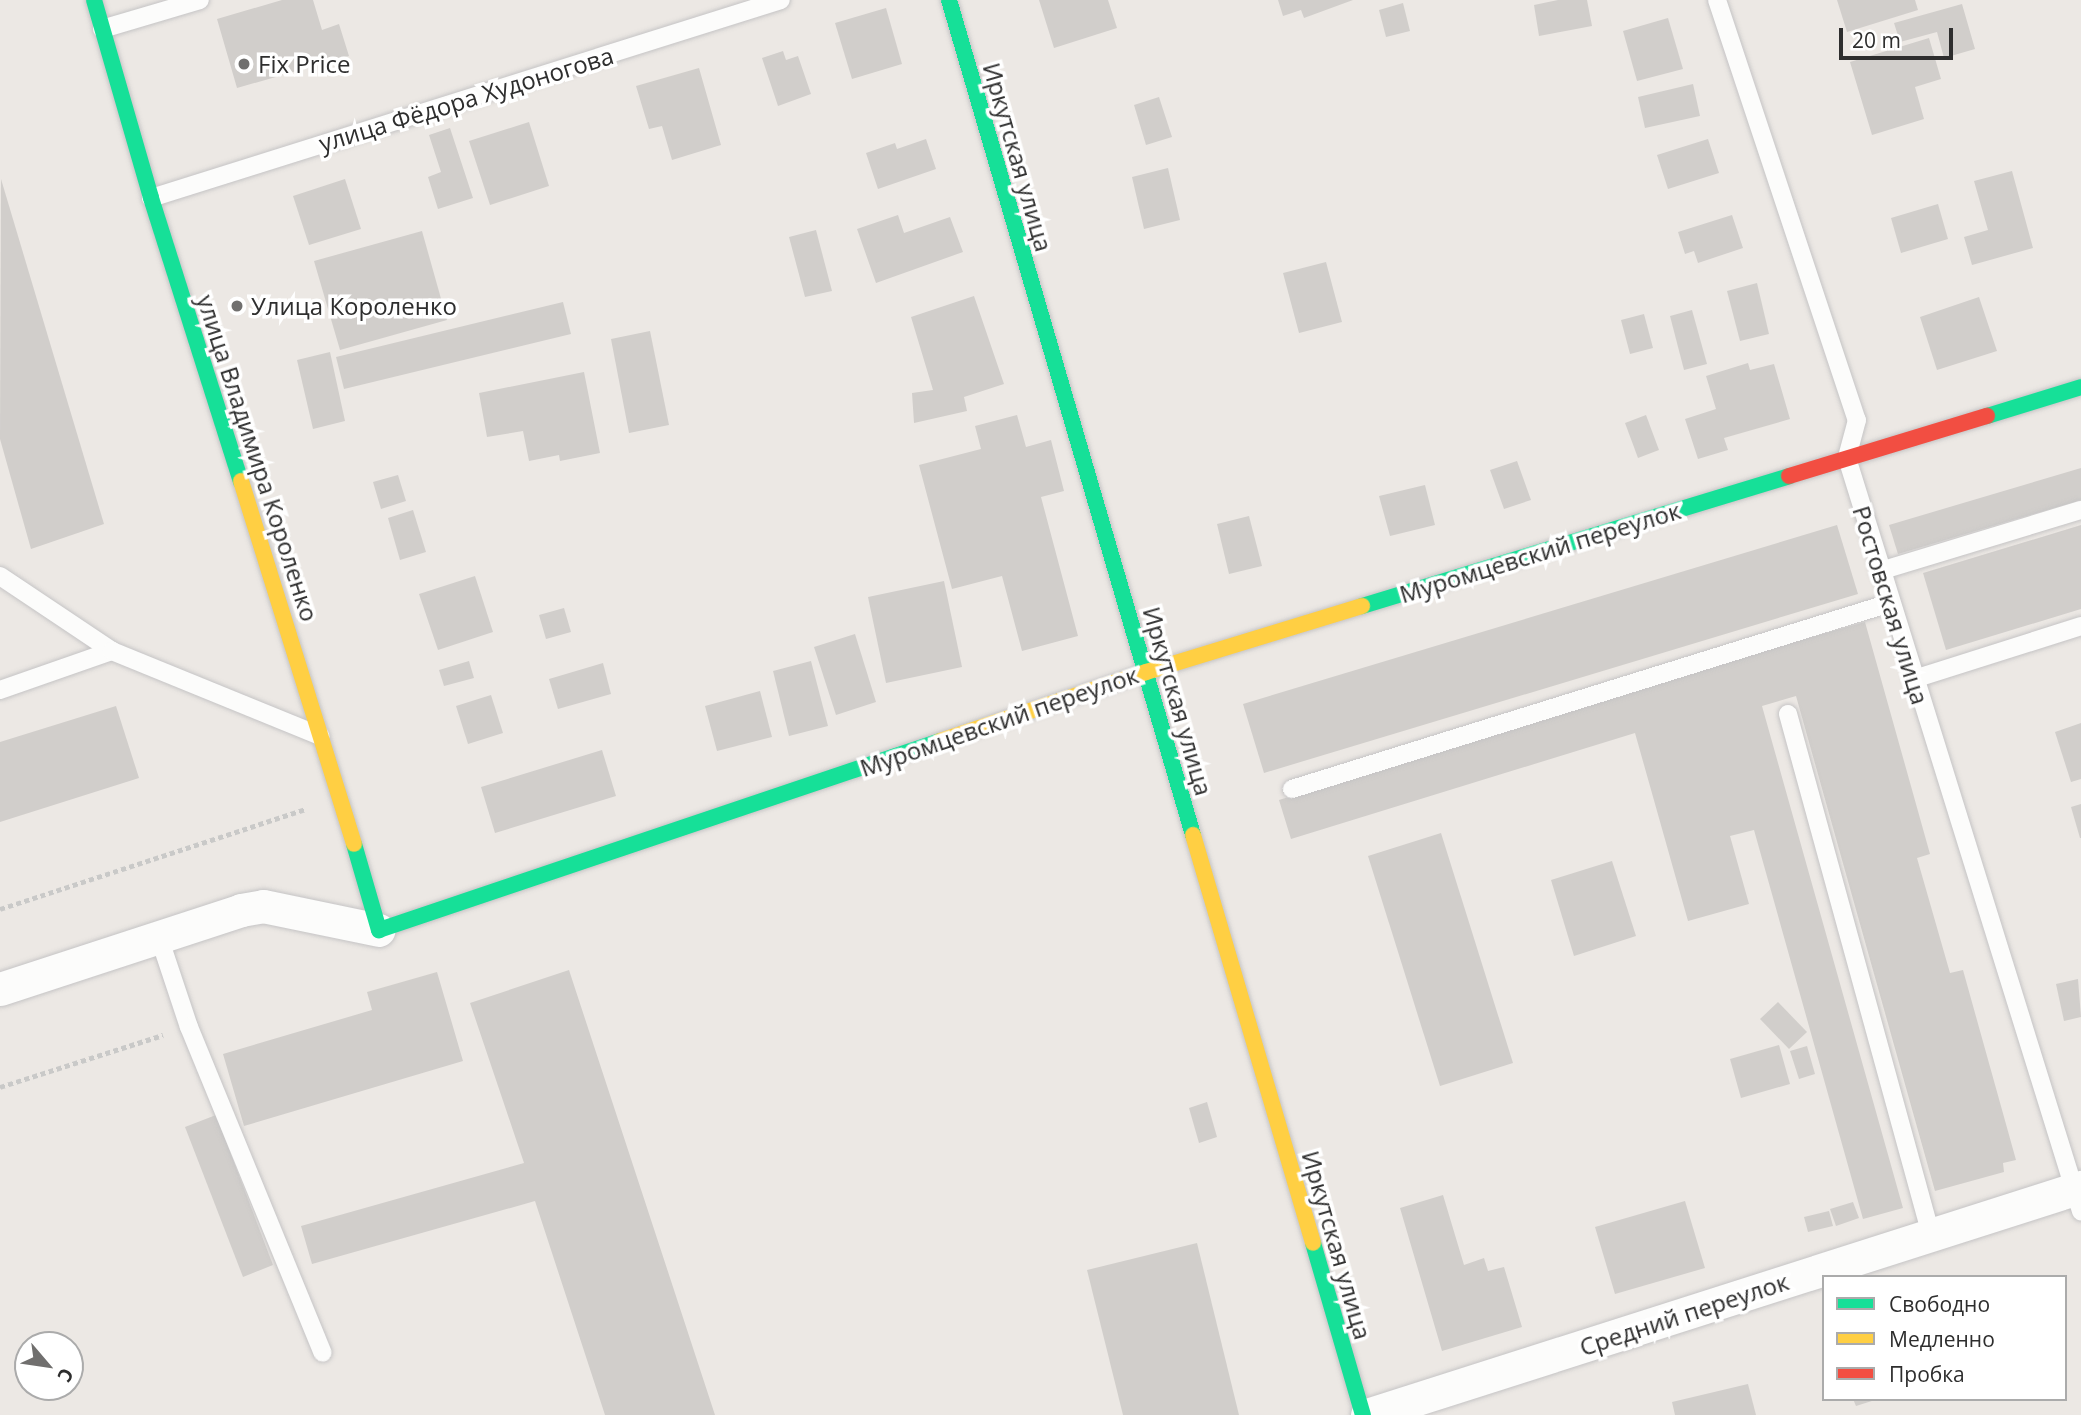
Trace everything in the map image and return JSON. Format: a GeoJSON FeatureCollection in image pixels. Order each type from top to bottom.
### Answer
{"type":"FeatureCollection","features":[{"type":"Feature","properties":{"kind":"main road","name":"улица Владимира Короленко"},"geometry":{"type":"LineString","coordinates":[[94,0],[151,198],[323,737],[379,930]]}},
{"type":"Feature","properties":{"kind":"main road","name":"Иркутская улица"},"geometry":{"type":"LineString","coordinates":[[949,0],[1365,1415]]}},
{"type":"Feature","properties":{"kind":"main road","name":"Муромцевский переулок"},"geometry":{"type":"LineString","coordinates":[[379,930],[1146,672],[2081,387]]}},
{"type":"Feature","properties":{"kind":"street"},"geometry":{"type":"LineString","coordinates":[[0,989],[241,910],[263,906],[379,930]]}},
{"type":"Feature","properties":{"kind":"street","name":"Средний переулок"},"geometry":{"type":"LineString","coordinates":[[1365,1415],[1931,1235],[2079,1196]]}},
{"type":"Feature","properties":{"kind":"lane"},"geometry":{"type":"LineString","coordinates":[[102,29],[200,0]]}},
{"type":"Feature","properties":{"kind":"lane","name":"улица Фёдора Худоногова"},"geometry":{"type":"LineString","coordinates":[[151,198],[781,0]]}},
{"type":"Feature","properties":{"kind":"lane"},"geometry":{"type":"LineString","coordinates":[[1717,0],[1857,420],[1847,458]]}},
{"type":"Feature","properties":{"kind":"lane","name":"Ростовская улица"},"geometry":{"type":"LineString","coordinates":[[1847,458],[1890,603],[2079,1196]]}},
{"type":"Feature","properties":{"kind":"lane"},"geometry":{"type":"LineString","coordinates":[[1880,571],[2081,510]]}},
{"type":"Feature","properties":{"kind":"lane"},"geometry":{"type":"LineString","coordinates":[[0,576],[112,651],[323,737]]}},
{"type":"Feature","properties":{"kind":"lane"},"geometry":{"type":"LineString","coordinates":[[1293,789],[1890,603]]}},
{"type":"Feature","properties":{"kind":"lane"},"geometry":{"type":"LineString","coordinates":[[1914,679],[2081,626]]}},
{"type":"Feature","properties":{"kind":"lane"},"geometry":{"type":"LineString","coordinates":[[0,690],[112,651]]}},
{"type":"Feature","properties":{"kind":"lane"},"geometry":{"type":"LineString","coordinates":[[1788,715],[1931,1235]]}},
{"type":"Feature","properties":{"kind":"lane"},"geometry":{"type":"LineString","coordinates":[[159,937],[189,1027],[323,1353]]}},
{"type":"Feature","properties":{"kind":"path"},"geometry":{"type":"LineString","coordinates":[[0,909],[340,797]]}},
{"type":"Feature","properties":{"kind":"path"},"geometry":{"type":"LineString","coordinates":[[0,1087],[189,1027]]}},
{"type":"Feature","properties":{"kind":"building"},"geometry":{"type":"Polygon","coordinates":[[[282,0],[313,0],[322,30],[339,24],[349,56],[237,88],[217,19],[282,0]]]}},
{"type":"Feature","properties":{"kind":"building"},"geometry":{"type":"Polygon","coordinates":[[[1039,0],[1108,0],[1117,28],[1054,48],[1039,0]]]}},
{"type":"Feature","properties":{"kind":"building"},"geometry":{"type":"Polygon","coordinates":[[[1278,0],[1353,0],[1304,18],[1301,10],[1283,16],[1278,0]]]}},
{"type":"Feature","properties":{"kind":"building"},"geometry":{"type":"Polygon","coordinates":[[[1558,0],[1587,0],[1592,26],[1539,36],[1534,5],[1558,0]]]}},
{"type":"Feature","properties":{"kind":"building"},"geometry":{"type":"Polygon","coordinates":[[[1837,0],[1915,0],[1918,10],[1847,32],[1837,0]]]}},
{"type":"Feature","properties":{"kind":"building"},"geometry":{"type":"Polygon","coordinates":[[[1403,3],[1410,31],[1386,37],[1379,10],[1403,3]]]}},
{"type":"Feature","properties":{"kind":"building"},"geometry":{"type":"Polygon","coordinates":[[[1962,4],[1975,49],[1944,58],[1937,32],[1900,42],[1894,23],[1962,4]]]}},
{"type":"Feature","properties":{"kind":"building"},"geometry":{"type":"Polygon","coordinates":[[[886,8],[902,64],[852,79],[835,23],[886,8]]]}},
{"type":"Feature","properties":{"kind":"building"},"geometry":{"type":"Polygon","coordinates":[[[1668,18],[1683,69],[1637,81],[1623,31],[1668,18]]]}},
{"type":"Feature","properties":{"kind":"building"},"geometry":{"type":"Polygon","coordinates":[[[1929,38],[1941,79],[1915,87],[1924,119],[1872,135],[1850,62],[1929,38]]]}},
{"type":"Feature","properties":{"kind":"building"},"geometry":{"type":"Polygon","coordinates":[[[783,51],[786,60],[798,56],[811,94],[778,106],[762,58],[783,51]]]}},
{"type":"Feature","properties":{"kind":"building"},"geometry":{"type":"Polygon","coordinates":[[[699,68],[721,145],[672,160],[662,126],[649,129],[636,86],[699,68]]]}},
{"type":"Feature","properties":{"kind":"building"},"geometry":{"type":"Polygon","coordinates":[[[1693,84],[1700,116],[1645,128],[1638,97],[1693,84]]]}},
{"type":"Feature","properties":{"kind":"building"},"geometry":{"type":"Polygon","coordinates":[[[1159,97],[1172,137],[1146,145],[1134,105],[1159,97]]]}},
{"type":"Feature","properties":{"kind":"building"},"geometry":{"type":"Polygon","coordinates":[[[529,122],[549,186],[490,205],[469,141],[529,122]]]}},
{"type":"Feature","properties":{"kind":"building"},"geometry":{"type":"Polygon","coordinates":[[[450,128],[473,198],[438,209],[428,177],[441,172],[429,135],[450,128]]]}},
{"type":"Feature","properties":{"kind":"building"},"geometry":{"type":"Polygon","coordinates":[[[926,139],[936,169],[878,189],[866,153],[895,143],[897,149],[926,139]]]}},
{"type":"Feature","properties":{"kind":"building"},"geometry":{"type":"Polygon","coordinates":[[[1708,139],[1719,173],[1668,189],[1657,155],[1708,139]]]}},
{"type":"Feature","properties":{"kind":"building"},"geometry":{"type":"Polygon","coordinates":[[[1168,168],[1180,220],[1144,229],[1132,177],[1168,168]]]}},
{"type":"Feature","properties":{"kind":"building"},"geometry":{"type":"Polygon","coordinates":[[[2012,171],[2033,248],[1972,265],[1964,237],[1988,230],[1974,181],[2012,171]]]}},
{"type":"Feature","properties":{"kind":"building"},"geometry":{"type":"Polygon","coordinates":[[[1,179],[104,524],[31,549],[0,439],[1,179]]]}},
{"type":"Feature","properties":{"kind":"building"},"geometry":{"type":"Polygon","coordinates":[[[345,179],[361,229],[309,245],[293,196],[345,179]]]}},
{"type":"Feature","properties":{"kind":"building"},"geometry":{"type":"Polygon","coordinates":[[[1938,204],[1948,239],[1901,253],[1891,218],[1938,204]]]}},
{"type":"Feature","properties":{"kind":"building"},"geometry":{"type":"Polygon","coordinates":[[[898,215],[904,233],[950,217],[963,252],[876,283],[857,229],[898,215]]]}},
{"type":"Feature","properties":{"kind":"building"},"geometry":{"type":"Polygon","coordinates":[[[1732,215],[1743,248],[1698,263],[1694,251],[1685,254],[1678,232],[1732,215]]]}},
{"type":"Feature","properties":{"kind":"building"},"geometry":{"type":"Polygon","coordinates":[[[816,230],[832,291],[805,297],[789,237],[816,230]]]}},
{"type":"Feature","properties":{"kind":"building"},"geometry":{"type":"Polygon","coordinates":[[[422,231],[447,320],[340,350],[314,261],[422,231]]]}},
{"type":"Feature","properties":{"kind":"building"},"geometry":{"type":"Polygon","coordinates":[[[1326,262],[1342,322],[1299,333],[1283,273],[1326,262]]]}},
{"type":"Feature","properties":{"kind":"building"},"geometry":{"type":"Polygon","coordinates":[[[1757,283],[1769,334],[1740,341],[1727,291],[1757,283]]]}},
{"type":"Feature","properties":{"kind":"building"},"geometry":{"type":"Polygon","coordinates":[[[974,296],[1004,384],[964,397],[967,411],[914,423],[912,393],[933,390],[911,317],[974,296]]]}},
{"type":"Feature","properties":{"kind":"building"},"geometry":{"type":"Polygon","coordinates":[[[1979,297],[1997,351],[1937,370],[1920,317],[1979,297]]]}},
{"type":"Feature","properties":{"kind":"building"},"geometry":{"type":"Polygon","coordinates":[[[563,302],[571,334],[344,389],[336,357],[563,302]]]}},
{"type":"Feature","properties":{"kind":"building"},"geometry":{"type":"Polygon","coordinates":[[[1692,310],[1707,364],[1684,370],[1670,316],[1692,310]]]}},
{"type":"Feature","properties":{"kind":"building"},"geometry":{"type":"Polygon","coordinates":[[[1644,314],[1653,348],[1630,354],[1621,320],[1644,314]]]}},
{"type":"Feature","properties":{"kind":"building"},"geometry":{"type":"Polygon","coordinates":[[[650,331],[669,425],[629,433],[611,339],[650,331]]]}},
{"type":"Feature","properties":{"kind":"building"},"geometry":{"type":"Polygon","coordinates":[[[330,352],[345,421],[313,429],[297,360],[330,352]]]}},
{"type":"Feature","properties":{"kind":"building"},"geometry":{"type":"Polygon","coordinates":[[[1748,363],[1750,370],[1774,364],[1790,419],[1724,438],[1728,450],[1698,459],[1685,419],[1716,409],[1706,376],[1748,363]]]}},
{"type":"Feature","properties":{"kind":"building"},"geometry":{"type":"Polygon","coordinates":[[[584,372],[600,453],[560,461],[559,455],[529,461],[523,431],[487,437],[479,393],[584,372]]]}},
{"type":"Feature","properties":{"kind":"building"},"geometry":{"type":"Polygon","coordinates":[[[1017,415],[1026,447],[1051,440],[1064,491],[1041,497],[1078,636],[1022,651],[1002,576],[952,589],[919,465],[981,449],[975,426],[1017,415]]]}},
{"type":"Feature","properties":{"kind":"building"},"geometry":{"type":"Polygon","coordinates":[[[1646,415],[1659,450],[1638,458],[1625,423],[1646,415]]]}},
{"type":"Feature","properties":{"kind":"building"},"geometry":{"type":"Polygon","coordinates":[[[1517,461],[1531,500],[1504,509],[1490,470],[1517,461]]]}},
{"type":"Feature","properties":{"kind":"building"},"geometry":{"type":"Polygon","coordinates":[[[2081,468],[2081,500],[1898,554],[1889,525],[2081,468]]]}},
{"type":"Feature","properties":{"kind":"building"},"geometry":{"type":"Polygon","coordinates":[[[398,475],[406,501],[381,509],[373,482],[398,475]]]}},
{"type":"Feature","properties":{"kind":"building"},"geometry":{"type":"Polygon","coordinates":[[[1425,485],[1435,525],[1390,536],[1379,496],[1425,485]]]}},
{"type":"Feature","properties":{"kind":"building"},"geometry":{"type":"Polygon","coordinates":[[[413,510],[426,552],[400,560],[388,518],[413,510]]]}},
{"type":"Feature","properties":{"kind":"building"},"geometry":{"type":"Polygon","coordinates":[[[1249,516],[1262,566],[1229,574],[1217,524],[1249,516]]]}},
{"type":"Feature","properties":{"kind":"building"},"geometry":{"type":"Polygon","coordinates":[[[1837,525],[1858,594],[1264,773],[1243,704],[1837,525]]]}},
{"type":"Feature","properties":{"kind":"building"},"geometry":{"type":"Polygon","coordinates":[[[2081,525],[2081,609],[1946,650],[1923,573],[2081,525]]]}},
{"type":"Feature","properties":{"kind":"building"},"geometry":{"type":"Polygon","coordinates":[[[475,576],[493,632],[438,650],[419,594],[475,576]]]}},
{"type":"Feature","properties":{"kind":"building"},"geometry":{"type":"Polygon","coordinates":[[[944,581],[962,667],[886,683],[868,597],[944,581]]]}},
{"type":"Feature","properties":{"kind":"building"},"geometry":{"type":"Polygon","coordinates":[[[564,608],[571,632],[546,639],[539,615],[564,608]]]}},
{"type":"Feature","properties":{"kind":"building"},"geometry":{"type":"Polygon","coordinates":[[[1865,622],[1930,854],[1917,858],[1950,973],[1963,970],[2016,1160],[2003,1163],[2004,1172],[1935,1191],[1796,696],[1762,706],[1903,1208],[1863,1219],[1754,830],[1730,836],[1749,904],[1688,921],[1635,733],[1291,839],[1279,800],[1624,690],[1865,622]]]}},
{"type":"Feature","properties":{"kind":"building"},"geometry":{"type":"Polygon","coordinates":[[[855,634],[876,702],[836,715],[814,647],[855,634]]]}},
{"type":"Feature","properties":{"kind":"building"},"geometry":{"type":"Polygon","coordinates":[[[469,661],[474,678],[444,686],[439,670],[469,661]]]}},
{"type":"Feature","properties":{"kind":"building"},"geometry":{"type":"Polygon","coordinates":[[[811,661],[828,726],[789,736],[773,671],[811,661]]]}},
{"type":"Feature","properties":{"kind":"building"},"geometry":{"type":"Polygon","coordinates":[[[603,663],[611,694],[558,709],[549,679],[603,663]]]}},
{"type":"Feature","properties":{"kind":"building"},"geometry":{"type":"Polygon","coordinates":[[[760,691],[772,737],[717,751],[705,706],[760,691]]]}},
{"type":"Feature","properties":{"kind":"building"},"geometry":{"type":"Polygon","coordinates":[[[491,695],[503,733],[468,744],[456,706],[491,695]]]}},
{"type":"Feature","properties":{"kind":"building"},"geometry":{"type":"Polygon","coordinates":[[[116,706],[139,778],[0,822],[0,742],[116,706]]]}},
{"type":"Feature","properties":{"kind":"building"},"geometry":{"type":"Polygon","coordinates":[[[2081,723],[2081,779],[2071,782],[2055,732],[2081,723]]]}},
{"type":"Feature","properties":{"kind":"building"},"geometry":{"type":"Polygon","coordinates":[[[602,750],[616,796],[495,833],[481,787],[602,750]]]}},
{"type":"Feature","properties":{"kind":"building"},"geometry":{"type":"Polygon","coordinates":[[[2081,804],[2081,838],[2080,838],[2071,807],[2081,804]]]}},
{"type":"Feature","properties":{"kind":"building"},"geometry":{"type":"Polygon","coordinates":[[[1441,833],[1513,1063],[1440,1086],[1368,856],[1441,833]]]}},
{"type":"Feature","properties":{"kind":"building"},"geometry":{"type":"Polygon","coordinates":[[[1612,861],[1636,936],[1574,956],[1551,880],[1612,861]]]}},
{"type":"Feature","properties":{"kind":"building"},"geometry":{"type":"Polygon","coordinates":[[[569,970],[715,1415],[605,1415],[535,1201],[312,1264],[301,1226],[524,1163],[470,1003],[569,970]]]}},
{"type":"Feature","properties":{"kind":"building"},"geometry":{"type":"Polygon","coordinates":[[[437,972],[463,1061],[244,1126],[223,1054],[372,1010],[367,992],[437,972]]]}},
{"type":"Feature","properties":{"kind":"building"},"geometry":{"type":"Polygon","coordinates":[[[2078,979],[2081,1017],[2064,1021],[2056,984],[2078,979]]]}},
{"type":"Feature","properties":{"kind":"building"},"geometry":{"type":"Polygon","coordinates":[[[1778,1002],[1807,1032],[1789,1049],[1760,1019],[1778,1002]]]}},
{"type":"Feature","properties":{"kind":"building"},"geometry":{"type":"Polygon","coordinates":[[[1779,1045],[1790,1084],[1741,1098],[1730,1059],[1779,1045]]]}},
{"type":"Feature","properties":{"kind":"building"},"geometry":{"type":"Polygon","coordinates":[[[1807,1046],[1815,1074],[1799,1079],[1790,1051],[1807,1046]]]}},
{"type":"Feature","properties":{"kind":"building"},"geometry":{"type":"Polygon","coordinates":[[[1207,1102],[1217,1137],[1199,1143],[1189,1108],[1207,1102]]]}},
{"type":"Feature","properties":{"kind":"building"},"geometry":{"type":"Polygon","coordinates":[[[216,1115],[273,1265],[243,1277],[185,1127],[216,1115]]]}},
{"type":"Feature","properties":{"kind":"building"},"geometry":{"type":"Polygon","coordinates":[[[1443,1195],[1464,1265],[1484,1258],[1488,1271],[1504,1267],[1522,1327],[1442,1351],[1400,1208],[1443,1195]]]}},
{"type":"Feature","properties":{"kind":"building"},"geometry":{"type":"Polygon","coordinates":[[[1685,1201],[1705,1268],[1615,1294],[1595,1227],[1685,1201]]]}},
{"type":"Feature","properties":{"kind":"building"},"geometry":{"type":"Polygon","coordinates":[[[1853,1202],[1859,1218],[1836,1226],[1830,1209],[1853,1202]]]}},
{"type":"Feature","properties":{"kind":"building"},"geometry":{"type":"Polygon","coordinates":[[[1829,1211],[1833,1226],[1808,1232],[1804,1217],[1829,1211]]]}},
{"type":"Feature","properties":{"kind":"building"},"geometry":{"type":"Polygon","coordinates":[[[1197,1243],[1239,1415],[1123,1415],[1087,1270],[1197,1243]]]}},
{"type":"Feature","properties":{"kind":"building"},"geometry":{"type":"Polygon","coordinates":[[[1748,1384],[1756,1415],[1675,1415],[1672,1402],[1748,1384]]]}},
{"type":"Feature","properties":{"kind":"building"},"geometry":{"type":"Polygon","coordinates":[[[1854,1401],[1872,1401],[1856,1406],[1854,1401]]]}},
{"type":"Feature","properties":{"kind":"traffic: fast"},"geometry":{"type":"LineString","coordinates":[[94,0],[151,198],[241,481]]}},
{"type":"Feature","properties":{"kind":"traffic: fast"},"geometry":{"type":"LineString","coordinates":[[949,0],[1193,835]]}},
{"type":"Feature","properties":{"kind":"traffic: fast"},"geometry":{"type":"LineString","coordinates":[[1987,416],[2081,387]]}},
{"type":"Feature","properties":{"kind":"traffic: fast"},"geometry":{"type":"LineString","coordinates":[[1362,606],[1789,476]]}},
{"type":"Feature","properties":{"kind":"traffic: fast"},"geometry":{"type":"LineString","coordinates":[[354,844],[379,930],[940,741]]}},
{"type":"Feature","properties":{"kind":"traffic: fast"},"geometry":{"type":"LineString","coordinates":[[1313,1243],[1363,1415]]}},
{"type":"Feature","properties":{"kind":"traffic: slow"},"geometry":{"type":"LineString","coordinates":[[241,481],[354,844]]}},
{"type":"Feature","properties":{"kind":"traffic: slow"},"geometry":{"type":"LineString","coordinates":[[940,741],[1146,672],[1362,606]]}},
{"type":"Feature","properties":{"kind":"traffic: slow"},"geometry":{"type":"LineString","coordinates":[[1193,835],[1313,1243]]}},
{"type":"Feature","properties":{"kind":"traffic: jam"},"geometry":{"type":"LineString","coordinates":[[1789,476],[1987,416]]}},
{"type":"Feature","properties":{"kind":"place","name":"Fix Price"},"geometry":{"type":"Point","coordinates":[244,64]}},
{"type":"Feature","properties":{"kind":"place","name":"Улица Короленко"},"geometry":{"type":"Point","coordinates":[237,306]}}]}
